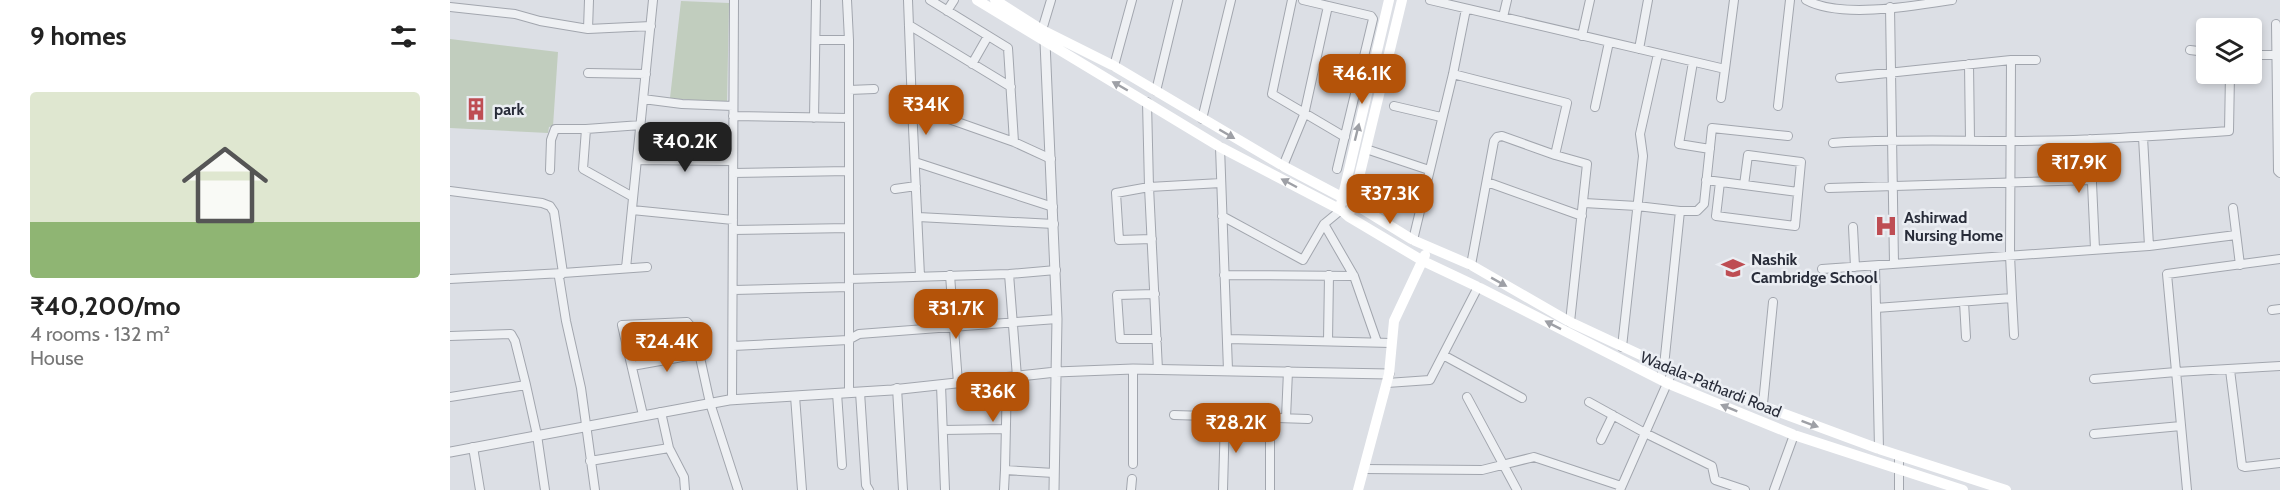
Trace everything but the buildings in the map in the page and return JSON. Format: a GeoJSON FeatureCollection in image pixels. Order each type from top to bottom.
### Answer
{"type":"FeatureCollection","features":[{"type":"Feature","properties":{"kind":"main road"},"geometry":{"type":"LineString","coordinates":[[977,0],[1045,35]]}},
{"type":"Feature","properties":{"kind":"main road"},"geometry":{"type":"LineString","coordinates":[[995,0],[1045,35]]}},
{"type":"Feature","properties":{"kind":"main road"},"geometry":{"type":"LineString","coordinates":[[1345,214],[1341,197],[1389,0]]}},
{"type":"Feature","properties":{"kind":"main road"},"geometry":{"type":"LineString","coordinates":[[1345,214],[1353,203],[1402,0]]}},
{"type":"Feature","properties":{"kind":"main road","name":"Wadala-Pathardi Road"},"geometry":{"type":"LineString","coordinates":[[1045,35],[1114,66],[1283,166],[1353,203],[1413,240],[1471,265],[1570,322],[1622,347],[1668,368],[1879,449],[2005,490]]}},
{"type":"Feature","properties":{"kind":"main road","name":"Wadala-Pathardi Road"},"geometry":{"type":"LineString","coordinates":[[1045,35],[1220,147],[1345,214],[1423,261],[1664,381],[1794,435],[1960,490]]}},
{"type":"Feature","properties":{"kind":"main road"},"geometry":{"type":"LineString","coordinates":[[1358,490],[1388,378],[1394,321],[1428,247]]}},
{"type":"Feature","properties":{"kind":"street"},"geometry":{"type":"LineString","coordinates":[[588,28],[590,0]]}},
{"type":"Feature","properties":{"kind":"street"},"geometry":{"type":"LineString","coordinates":[[626,268],[653,0]]}},
{"type":"Feature","properties":{"kind":"street"},"geometry":{"type":"LineString","coordinates":[[732,400],[734,0]]}},
{"type":"Feature","properties":{"kind":"street"},"geometry":{"type":"LineString","coordinates":[[814,118],[816,0]]}},
{"type":"Feature","properties":{"kind":"street"},"geometry":{"type":"LineString","coordinates":[[847,0],[849,392]]}},
{"type":"Feature","properties":{"kind":"street"},"geometry":{"type":"LineString","coordinates":[[908,0],[920,276]]}},
{"type":"Feature","properties":{"kind":"street"},"geometry":{"type":"LineString","coordinates":[[930,0],[1008,48],[1014,142]]}},
{"type":"Feature","properties":{"kind":"street"},"geometry":{"type":"LineString","coordinates":[[947,10],[954,0]]}},
{"type":"Feature","properties":{"kind":"street"},"geometry":{"type":"LineString","coordinates":[[1051,0],[1045,35],[1057,319],[1053,490]]}},
{"type":"Feature","properties":{"kind":"street"},"geometry":{"type":"LineString","coordinates":[[1114,66],[1132,0]]}},
{"type":"Feature","properties":{"kind":"street"},"geometry":{"type":"LineString","coordinates":[[1156,92],[1178,0]]}},
{"type":"Feature","properties":{"kind":"street"},"geometry":{"type":"LineString","coordinates":[[1202,119],[1231,0]]}},
{"type":"Feature","properties":{"kind":"street"},"geometry":{"type":"LineString","coordinates":[[1292,0],[1271,92],[1275,97],[1345,137]]}},
{"type":"Feature","properties":{"kind":"street"},"geometry":{"type":"LineString","coordinates":[[1303,0],[1333,4],[1371,16],[1373,19],[1337,169]]}},
{"type":"Feature","properties":{"kind":"street"},"geometry":{"type":"LineString","coordinates":[[1430,0],[1725,69]]}},
{"type":"Feature","properties":{"kind":"street"},"geometry":{"type":"LineString","coordinates":[[1503,17],[1507,0]]}},
{"type":"Feature","properties":{"kind":"street"},"geometry":{"type":"LineString","coordinates":[[1582,36],[1590,0]]}},
{"type":"Feature","properties":{"kind":"street"},"geometry":{"type":"LineString","coordinates":[[1639,49],[1648,0]]}},
{"type":"Feature","properties":{"kind":"street"},"geometry":{"type":"LineString","coordinates":[[1721,98],[1734,0]]}},
{"type":"Feature","properties":{"kind":"street"},"geometry":{"type":"LineString","coordinates":[[1778,106],[1790,0]]}},
{"type":"Feature","properties":{"kind":"street"},"geometry":{"type":"LineString","coordinates":[[1806,0],[1844,11],[1952,0]]}},
{"type":"Feature","properties":{"kind":"street"},"geometry":{"type":"LineString","coordinates":[[1283,166],[1305,115],[1333,4]]}},
{"type":"Feature","properties":{"kind":"street"},"geometry":{"type":"LineString","coordinates":[[450,7],[504,12],[552,23],[588,28],[651,26]]}},
{"type":"Feature","properties":{"kind":"street"},"geometry":{"type":"LineString","coordinates":[[1890,7],[1894,264]]}},
{"type":"Feature","properties":{"kind":"street"},"geometry":{"type":"LineString","coordinates":[[1413,240],[1454,74],[1466,9]]}},
{"type":"Feature","properties":{"kind":"street"},"geometry":{"type":"LineString","coordinates":[[2276,24],[2278,171],[2280,173]]}},
{"type":"Feature","properties":{"kind":"street"},"geometry":{"type":"LineString","coordinates":[[909,25],[1011,87]]}},
{"type":"Feature","properties":{"kind":"street"},"geometry":{"type":"LineString","coordinates":[[972,63],[988,36]]}},
{"type":"Feature","properties":{"kind":"street"},"geometry":{"type":"LineString","coordinates":[[816,40],[849,40]]}},
{"type":"Feature","properties":{"kind":"street"},"geometry":{"type":"LineString","coordinates":[[1595,107],[1609,42]]}},
{"type":"Feature","properties":{"kind":"street"},"geometry":{"type":"LineString","coordinates":[[2190,50],[2196,51]]}},
{"type":"Feature","properties":{"kind":"street"},"geometry":{"type":"LineString","coordinates":[[1622,347],[1643,156],[1640,134],[1658,54]]}},
{"type":"Feature","properties":{"kind":"street"},"geometry":{"type":"LineString","coordinates":[[2262,55],[2276,55]]}},
{"type":"Feature","properties":{"kind":"street"},"geometry":{"type":"LineString","coordinates":[[1840,78],[2011,60],[2036,60]]}},
{"type":"Feature","properties":{"kind":"street"},"geometry":{"type":"LineString","coordinates":[[2011,60],[2010,255],[2014,336]]}},
{"type":"Feature","properties":{"kind":"street"},"geometry":{"type":"LineString","coordinates":[[1694,62],[1679,144],[1710,149]]}},
{"type":"Feature","properties":{"kind":"street"},"geometry":{"type":"LineString","coordinates":[[1970,64],[1970,140]]}},
{"type":"Feature","properties":{"kind":"street"},"geometry":{"type":"LineString","coordinates":[[588,73],[646,74]]}},
{"type":"Feature","properties":{"kind":"street"},"geometry":{"type":"LineString","coordinates":[[1454,74],[1567,103],[1555,155]]}},
{"type":"Feature","properties":{"kind":"street"},"geometry":{"type":"LineString","coordinates":[[1833,142],[1892,139],[2011,141],[2090,139],[2229,131],[2230,84]]}},
{"type":"Feature","properties":{"kind":"street"},"geometry":{"type":"LineString","coordinates":[[849,90],[874,89]]}},
{"type":"Feature","properties":{"kind":"street"},"geometry":{"type":"LineString","coordinates":[[643,99],[682,104],[734,106]]}},
{"type":"Feature","properties":{"kind":"street"},"geometry":{"type":"LineString","coordinates":[[1147,102],[1158,370]]}},
{"type":"Feature","properties":{"kind":"street"},"geometry":{"type":"LineString","coordinates":[[912,106],[1014,142],[1051,159]]}},
{"type":"Feature","properties":{"kind":"street"},"geometry":{"type":"LineString","coordinates":[[1394,106],[1442,117]]}},
{"type":"Feature","properties":{"kind":"street"},"geometry":{"type":"LineString","coordinates":[[734,116],[849,118]]}},
{"type":"Feature","properties":{"kind":"street"},"geometry":{"type":"LineString","coordinates":[[550,170],[551,140],[555,129],[641,125]]}},
{"type":"Feature","properties":{"kind":"street"},"geometry":{"type":"LineString","coordinates":[[1584,203],[1698,211],[1704,204],[1712,128],[1788,136]]}},
{"type":"Feature","properties":{"kind":"street"},"geometry":{"type":"LineString","coordinates":[[586,129],[583,169],[633,197]]}},
{"type":"Feature","properties":{"kind":"street"},"geometry":{"type":"LineString","coordinates":[[1471,265],[1494,141],[1497,137],[1502,136],[1587,164],[1570,322]]}},
{"type":"Feature","properties":{"kind":"street"},"geometry":{"type":"LineString","coordinates":[[2143,137],[2149,246]]}},
{"type":"Feature","properties":{"kind":"street"},"geometry":{"type":"LineString","coordinates":[[2090,139],[2095,249]]}},
{"type":"Feature","properties":{"kind":"street"},"geometry":{"type":"LineString","coordinates":[[1220,147],[1228,370]]}},
{"type":"Feature","properties":{"kind":"street"},"geometry":{"type":"LineString","coordinates":[[1366,149],[1429,170]]}},
{"type":"Feature","properties":{"kind":"street"},"geometry":{"type":"LineString","coordinates":[[1720,182],[1716,216],[1795,226],[1801,162],[1748,155],[1744,185]]}},
{"type":"Feature","properties":{"kind":"street"},"geometry":{"type":"LineString","coordinates":[[637,160],[733,161]]}},
{"type":"Feature","properties":{"kind":"street"},"geometry":{"type":"LineString","coordinates":[[915,162],[1053,207]]}},
{"type":"Feature","properties":{"kind":"street"},"geometry":{"type":"LineString","coordinates":[[733,173],[849,171]]}},
{"type":"Feature","properties":{"kind":"street"},"geometry":{"type":"LineString","coordinates":[[1706,180],[1798,192]]}},
{"type":"Feature","properties":{"kind":"street"},"geometry":{"type":"LineString","coordinates":[[1829,188],[2092,180]]}},
{"type":"Feature","properties":{"kind":"street"},"geometry":{"type":"LineString","coordinates":[[1487,182],[1582,216]]}},
{"type":"Feature","properties":{"kind":"street"},"geometry":{"type":"LineString","coordinates":[[1152,239],[1119,240],[1116,193],[1149,187],[1221,183]]}},
{"type":"Feature","properties":{"kind":"street"},"geometry":{"type":"LineString","coordinates":[[895,189],[916,186]]}},
{"type":"Feature","properties":{"kind":"street"},"geometry":{"type":"LineString","coordinates":[[450,191],[543,203],[550,206],[554,212],[563,273]]}},
{"type":"Feature","properties":{"kind":"street"},"geometry":{"type":"LineString","coordinates":[[2233,208],[2240,265]]}},
{"type":"Feature","properties":{"kind":"street"},"geometry":{"type":"LineString","coordinates":[[632,210],[733,220]]}},
{"type":"Feature","properties":{"kind":"street"},"geometry":{"type":"LineString","coordinates":[[1364,469],[1482,470],[1534,457],[1620,488],[1645,433],[1668,368],[1680,211]]}},
{"type":"Feature","properties":{"kind":"street"},"geometry":{"type":"LineString","coordinates":[[1297,275],[1323,224],[1345,214]]}},
{"type":"Feature","properties":{"kind":"street"},"geometry":{"type":"LineString","coordinates":[[1222,216],[1303,260]]}},
{"type":"Feature","properties":{"kind":"street"},"geometry":{"type":"LineString","coordinates":[[918,217],[1054,224]]}},
{"type":"Feature","properties":{"kind":"street"},"geometry":{"type":"LineString","coordinates":[[1323,224],[1354,276],[1377,342]]}},
{"type":"Feature","properties":{"kind":"street"},"geometry":{"type":"LineString","coordinates":[[1852,227],[1855,267]]}},
{"type":"Feature","properties":{"kind":"street"},"geometry":{"type":"LineString","coordinates":[[733,230],[849,228]]}},
{"type":"Feature","properties":{"kind":"street"},"geometry":{"type":"LineString","coordinates":[[1822,269],[2149,246],[2236,235]]}},
{"type":"Feature","properties":{"kind":"street"},"geometry":{"type":"LineString","coordinates":[[2187,490],[2167,274],[2280,259]]}},
{"type":"Feature","properties":{"kind":"street"},"geometry":{"type":"LineString","coordinates":[[1875,266],[1879,449]]}},
{"type":"Feature","properties":{"kind":"street"},"geometry":{"type":"LineString","coordinates":[[450,279],[647,267]]}},
{"type":"Feature","properties":{"kind":"street"},"geometry":{"type":"LineString","coordinates":[[734,290],[920,276],[1008,274],[1056,270]]}},
{"type":"Feature","properties":{"kind":"street"},"geometry":{"type":"LineString","coordinates":[[563,273],[559,277],[581,388],[595,490]]}},
{"type":"Feature","properties":{"kind":"street"},"geometry":{"type":"LineString","coordinates":[[1004,490],[1006,429],[1012,377],[1008,274]]}},
{"type":"Feature","properties":{"kind":"street"},"geometry":{"type":"LineString","coordinates":[[950,275],[958,383]]}},
{"type":"Feature","properties":{"kind":"street"},"geometry":{"type":"LineString","coordinates":[[1224,275],[1354,276]]}},
{"type":"Feature","properties":{"kind":"street"},"geometry":{"type":"LineString","coordinates":[[1328,341],[1329,275]]}},
{"type":"Feature","properties":{"kind":"street"},"geometry":{"type":"LineString","coordinates":[[450,452],[732,400],[941,385],[1056,372],[1133,369],[1288,371],[1430,380],[1479,287]]}},
{"type":"Feature","properties":{"kind":"street"},"geometry":{"type":"LineString","coordinates":[[1155,294],[1117,296],[1120,339],[1157,339]]}},
{"type":"Feature","properties":{"kind":"street"},"geometry":{"type":"LineString","coordinates":[[1876,308],[2012,298]]}},
{"type":"Feature","properties":{"kind":"street"},"geometry":{"type":"LineString","coordinates":[[1763,404],[1773,302]]}},
{"type":"Feature","properties":{"kind":"street"},"geometry":{"type":"LineString","coordinates":[[1964,302],[1966,337]]}},
{"type":"Feature","properties":{"kind":"street"},"geometry":{"type":"LineString","coordinates":[[733,346],[848,340],[859,334],[1057,319]]}},
{"type":"Feature","properties":{"kind":"street"},"geometry":{"type":"LineString","coordinates":[[643,415],[622,325],[687,322],[693,330],[710,404],[738,490]]}},
{"type":"Feature","properties":{"kind":"street"},"geometry":{"type":"LineString","coordinates":[[450,336],[511,334],[515,341],[537,435],[545,490]]}},
{"type":"Feature","properties":{"kind":"street"},"geometry":{"type":"LineString","coordinates":[[1227,339],[1391,343]]}},
{"type":"Feature","properties":{"kind":"street"},"geometry":{"type":"LineString","coordinates":[[632,366],[699,354]]}},
{"type":"Feature","properties":{"kind":"street"},"geometry":{"type":"LineString","coordinates":[[1443,355],[1522,398]]}},
{"type":"Feature","properties":{"kind":"street"},"geometry":{"type":"LineString","coordinates":[[2094,379],[2280,366]]}},
{"type":"Feature","properties":{"kind":"street"},"geometry":{"type":"LineString","coordinates":[[1133,369],[1133,464]]}},
{"type":"Feature","properties":{"kind":"street"},"geometry":{"type":"LineString","coordinates":[[2230,370],[2242,465],[2245,467],[2280,463]]}},
{"type":"Feature","properties":{"kind":"street"},"geometry":{"type":"LineString","coordinates":[[1286,418],[1288,371]]}},
{"type":"Feature","properties":{"kind":"street"},"geometry":{"type":"LineString","coordinates":[[450,397],[526,385]]}},
{"type":"Feature","properties":{"kind":"street"},"geometry":{"type":"LineString","coordinates":[[941,385],[945,490]]}},
{"type":"Feature","properties":{"kind":"street"},"geometry":{"type":"LineString","coordinates":[[897,388],[903,490]]}},
{"type":"Feature","properties":{"kind":"street"},"geometry":{"type":"LineString","coordinates":[[860,392],[866,485],[869,490]]}},
{"type":"Feature","properties":{"kind":"street"},"geometry":{"type":"LineString","coordinates":[[837,393],[842,465]]}},
{"type":"Feature","properties":{"kind":"street"},"geometry":{"type":"LineString","coordinates":[[795,396],[802,490]]}},
{"type":"Feature","properties":{"kind":"street"},"geometry":{"type":"LineString","coordinates":[[1467,397],[1517,490]]}},
{"type":"Feature","properties":{"kind":"street"},"geometry":{"type":"LineString","coordinates":[[1589,402],[1712,466],[1715,480],[1745,490]]}},
{"type":"Feature","properties":{"kind":"street"},"geometry":{"type":"LineString","coordinates":[[661,412],[669,448],[684,477],[686,490]]}},
{"type":"Feature","properties":{"kind":"street"},"geometry":{"type":"LineString","coordinates":[[1601,441],[1613,415]]}},
{"type":"Feature","properties":{"kind":"street"},"geometry":{"type":"LineString","coordinates":[[1174,416],[1308,419]]}},
{"type":"Feature","properties":{"kind":"street"},"geometry":{"type":"LineString","coordinates":[[1223,490],[1225,416]]}},
{"type":"Feature","properties":{"kind":"street"},"geometry":{"type":"LineString","coordinates":[[1270,418],[1270,490]]}},
{"type":"Feature","properties":{"kind":"street"},"geometry":{"type":"LineString","coordinates":[[2094,434],[2181,426]]}},
{"type":"Feature","properties":{"kind":"street"},"geometry":{"type":"LineString","coordinates":[[943,430],[1006,429]]}},
{"type":"Feature","properties":{"kind":"street"},"geometry":{"type":"LineString","coordinates":[[1774,490],[1794,435]]}},
{"type":"Feature","properties":{"kind":"street"},"geometry":{"type":"LineString","coordinates":[[473,447],[480,490]]}},
{"type":"Feature","properties":{"kind":"street"},"geometry":{"type":"LineString","coordinates":[[590,461],[669,448]]}},
{"type":"Feature","properties":{"kind":"street"},"geometry":{"type":"LineString","coordinates":[[1899,456],[1899,490]]}},
{"type":"Feature","properties":{"kind":"street"},"geometry":{"type":"LineString","coordinates":[[1005,470],[1054,473]]}},
{"type":"Feature","properties":{"kind":"street"},"geometry":{"type":"LineString","coordinates":[[1958,473],[1960,490]]}},
{"type":"Feature","properties":{"kind":"street"},"geometry":{"type":"LineString","coordinates":[[1131,490],[1132,479]]}},
{"type":"Feature","properties":{"kind":"green space"},"geometry":{"type":"Polygon","coordinates":[[[681,1],[729,3],[727,104],[670,98],[681,1]]]}},
{"type":"Feature","properties":{"kind":"green space"},"geometry":{"type":"Polygon","coordinates":[[[450,39],[558,52],[553,126],[549,127],[548,133],[450,128],[450,39]]]}},
{"type":"Feature","properties":{"kind":"place","name":"park"},"geometry":{"type":"Point","coordinates":[476,109]}},
{"type":"Feature","properties":{"kind":"place","name":"Ashirwad Nursing Home"},"geometry":{"type":"Point","coordinates":[1886,226]}},
{"type":"Feature","properties":{"kind":"place","name":"Nashik Cambridge School"},"geometry":{"type":"Point","coordinates":[1733,268]}}]}
